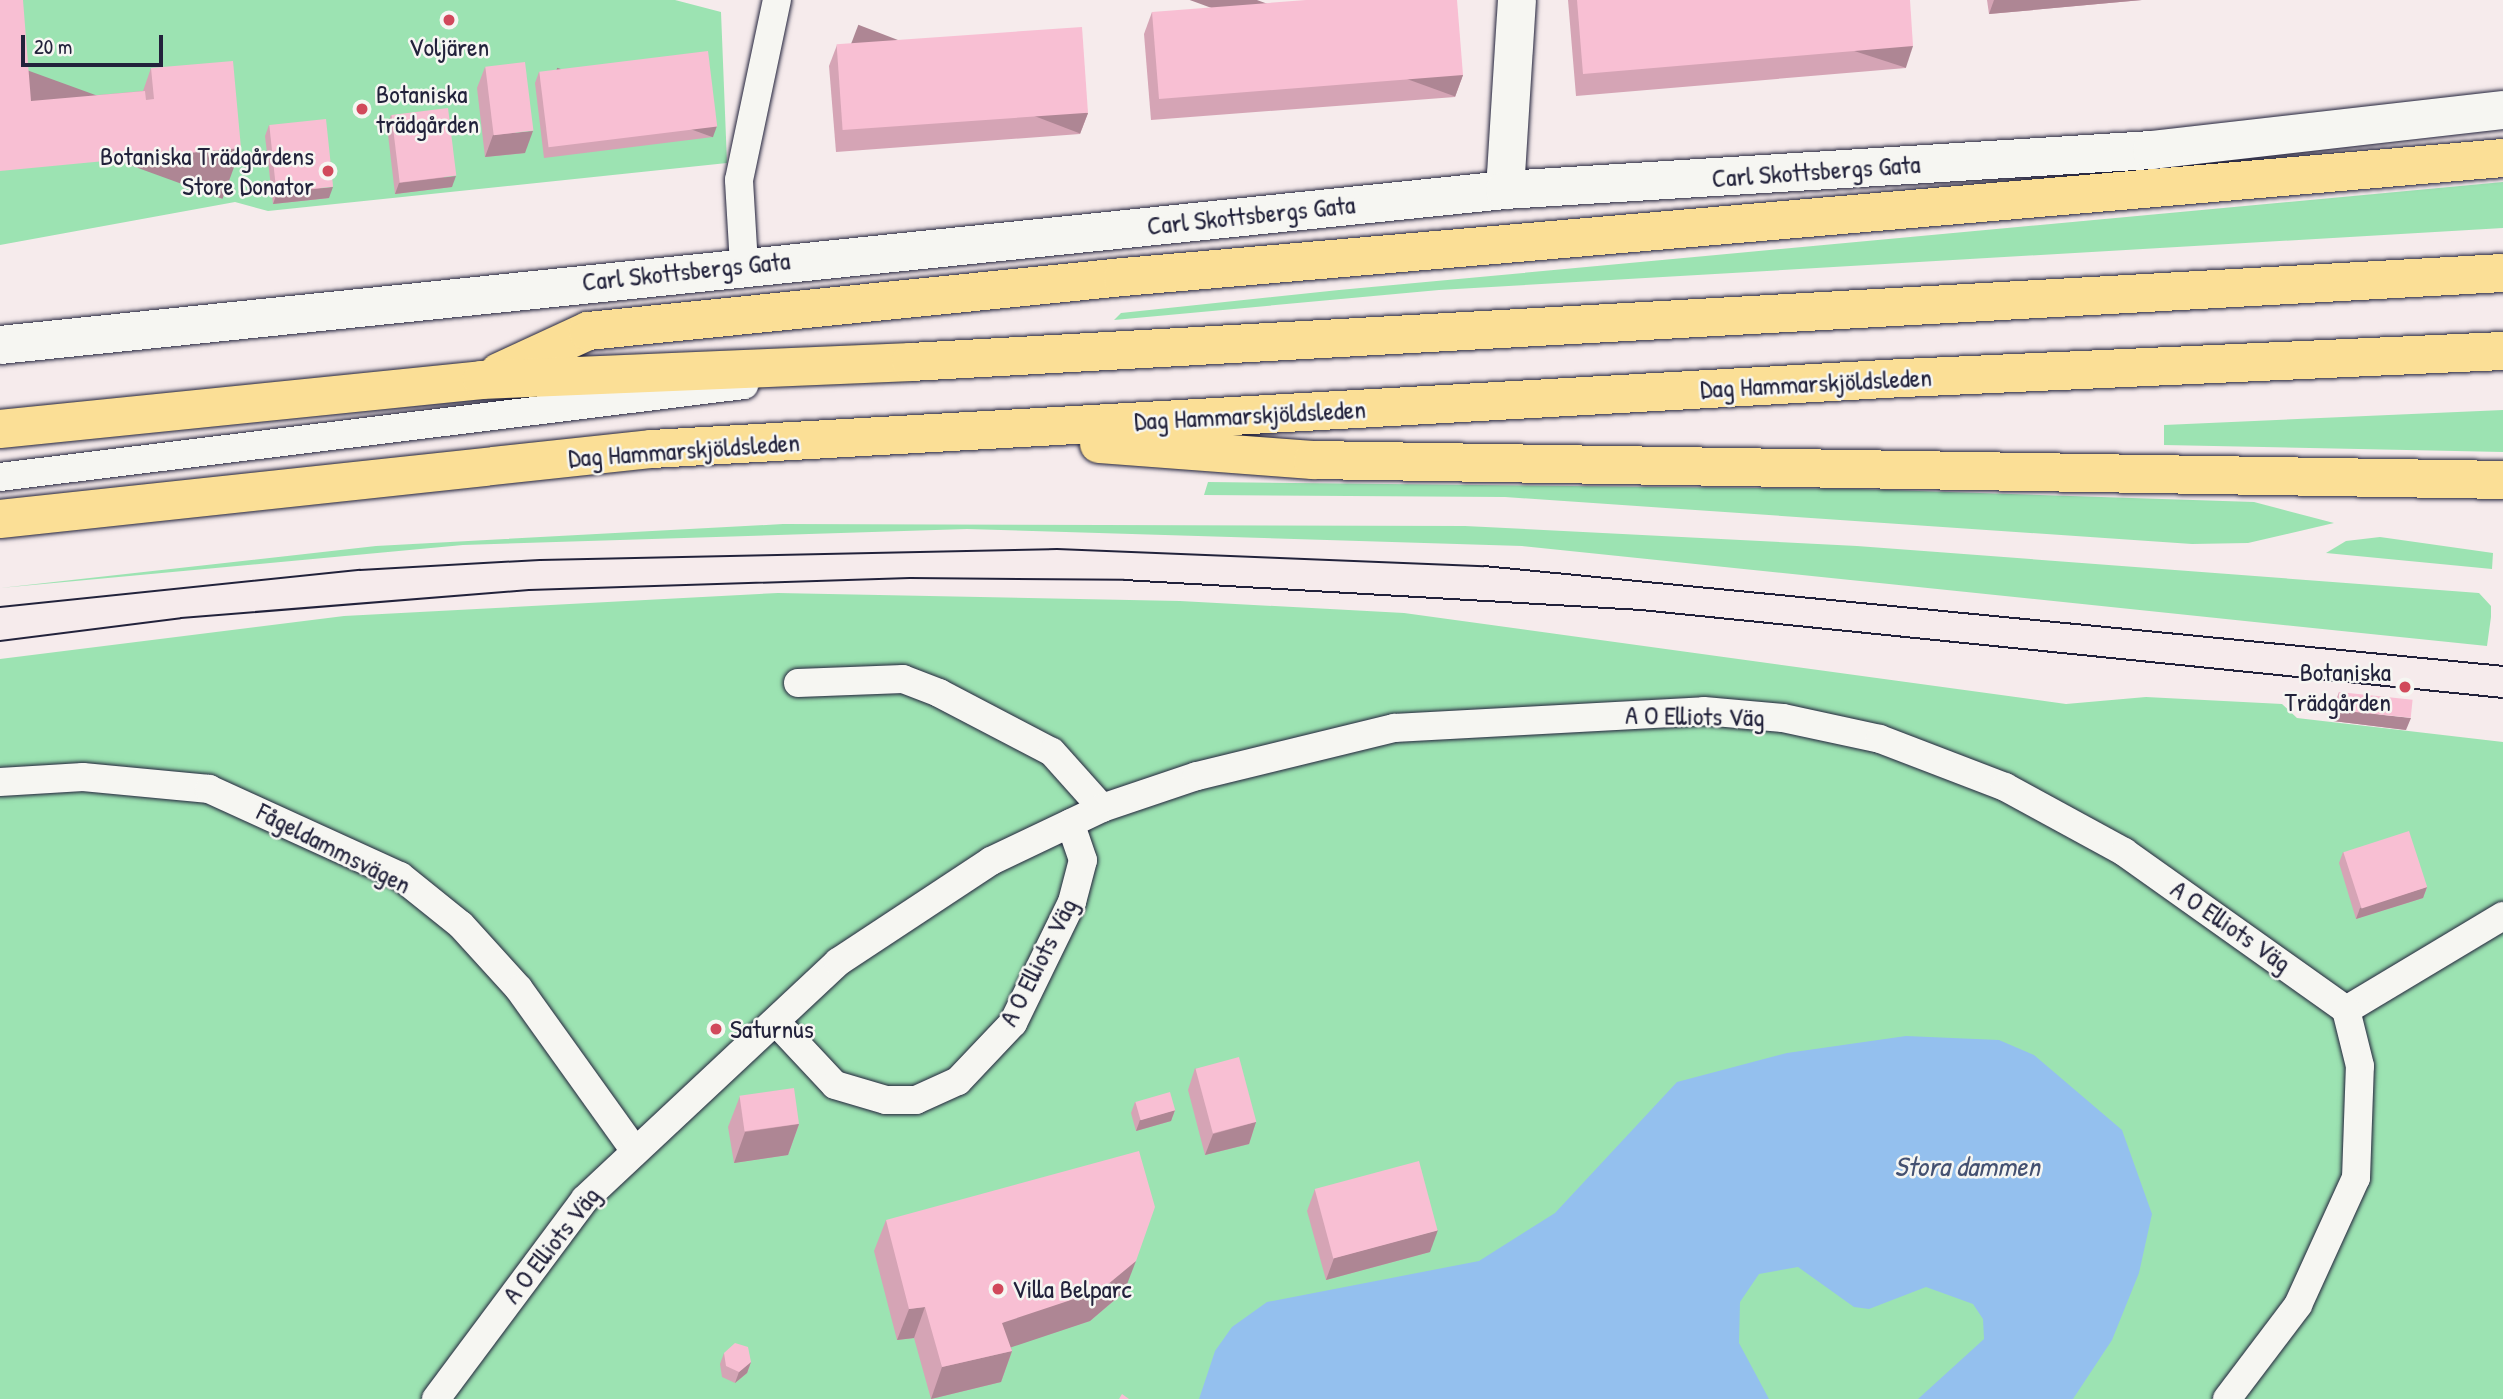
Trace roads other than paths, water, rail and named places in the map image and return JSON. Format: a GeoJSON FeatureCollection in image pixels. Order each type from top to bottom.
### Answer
{"type":"FeatureCollection","features":[{"type":"Feature","properties":{"kind":"main road"},"geometry":{"type":"LineString","coordinates":[[482,380],[588,331],[1123,277],[2503,158]]}},
{"type":"Feature","properties":{"kind":"main road"},"geometry":{"type":"LineString","coordinates":[[0,429],[482,380],[911,362],[2503,273]]}},
{"type":"Feature","properties":{"kind":"main road","name":"Dag Hammarskjöldsleden"},"geometry":{"type":"LineString","coordinates":[[0,519],[652,449],[2503,351]]}},
{"type":"Feature","properties":{"kind":"main road"},"geometry":{"type":"LineString","coordinates":[[942,433],[1313,460],[2503,480]]}},
{"type":"Feature","properties":{"kind":"street"},"geometry":{"type":"LineString","coordinates":[[1505,190],[1517,0]]}},
{"type":"Feature","properties":{"kind":"street","name":"Carl Skottsbergs Gata"},"geometry":{"type":"LineString","coordinates":[[0,345],[744,265],[1505,190],[2152,150],[2503,110]]}},
{"type":"Feature","properties":{"kind":"lane"},"geometry":{"type":"LineString","coordinates":[[744,265],[738,180],[777,0]]}},
{"type":"Feature","properties":{"kind":"lane"},"geometry":{"type":"LineString","coordinates":[[0,477],[911,362]]}},
{"type":"Feature","properties":{"kind":"lane"},"geometry":{"type":"LineString","coordinates":[[798,682],[903,679],[939,693],[1052,752],[1102,808]]}},
{"type":"Feature","properties":{"kind":"lane","name":"A O Elliots Väg"},"geometry":{"type":"LineString","coordinates":[[436,1399],[543,1252],[633,1148],[737,1063],[838,962],[991,861],[1102,808],[1197,776],[1394,728],[1704,712],[1783,718],[1880,739],[2005,787],[2124,852],[2346,1010]]}},
{"type":"Feature","properties":{"kind":"lane","name":"Fågeldammsvägen"},"geometry":{"type":"LineString","coordinates":[[0,782],[83,777],[209,789],[400,876],[461,925],[519,989],[633,1148]]}},
{"type":"Feature","properties":{"kind":"lane","name":"A O Elliots Väg"},"geometry":{"type":"LineString","coordinates":[[776,1022],[835,1085],[886,1100],[916,1100],[958,1081],[1013,1023],[1072,902],[1083,860],[1070,823]]}},
{"type":"Feature","properties":{"kind":"lane"},"geometry":{"type":"LineString","coordinates":[[2227,1399],[2298,1305],[2356,1178],[2360,1066],[2346,1010],[2503,916]]}},
{"type":"Feature","properties":{"kind":"water","name":"Stora dammen"},"geometry":{"type":"Polygon","coordinates":[[[1906,1036],[1999,1040],[2034,1055],[2122,1130],[2152,1214],[2139,1273],[2112,1340],[2073,1399],[1918,1399],[1984,1339],[1983,1319],[1973,1304],[1926,1287],[1869,1309],[1854,1307],[1798,1267],[1759,1274],[1740,1302],[1739,1343],[1769,1399],[1199,1399],[1215,1351],[1232,1327],[1267,1302],[1479,1261],[1555,1213],[1677,1082],[1787,1053],[1906,1036]]]}},
{"type":"Feature","properties":{"kind":"tram line"},"geometry":{"type":"LineString","coordinates":[[0,607],[360,570],[540,560],[1057,549],[1484,566],[2503,666]]}},
{"type":"Feature","properties":{"kind":"tram line"},"geometry":{"type":"LineString","coordinates":[[0,641],[181,618],[529,590],[910,578],[1124,580],[1641,610],[2503,698]]}},
{"type":"Feature","properties":{"kind":"place","name":"Voljären"},"geometry":{"type":"Point","coordinates":[449,20]}},
{"type":"Feature","properties":{"kind":"place","name":"Botaniska trädgården"},"geometry":{"type":"Point","coordinates":[362,109]}},
{"type":"Feature","properties":{"kind":"place","name":"Botaniska Trädgårdens Store Donator"},"geometry":{"type":"Point","coordinates":[328,171]}},
{"type":"Feature","properties":{"kind":"place","name":"Botaniska Trädgården"},"geometry":{"type":"Point","coordinates":[2405,687]}},
{"type":"Feature","properties":{"kind":"place","name":"Saturnus"},"geometry":{"type":"Point","coordinates":[716,1029]}},
{"type":"Feature","properties":{"kind":"place","name":"Villa Belparc"},"geometry":{"type":"Point","coordinates":[998,1289]}}]}
